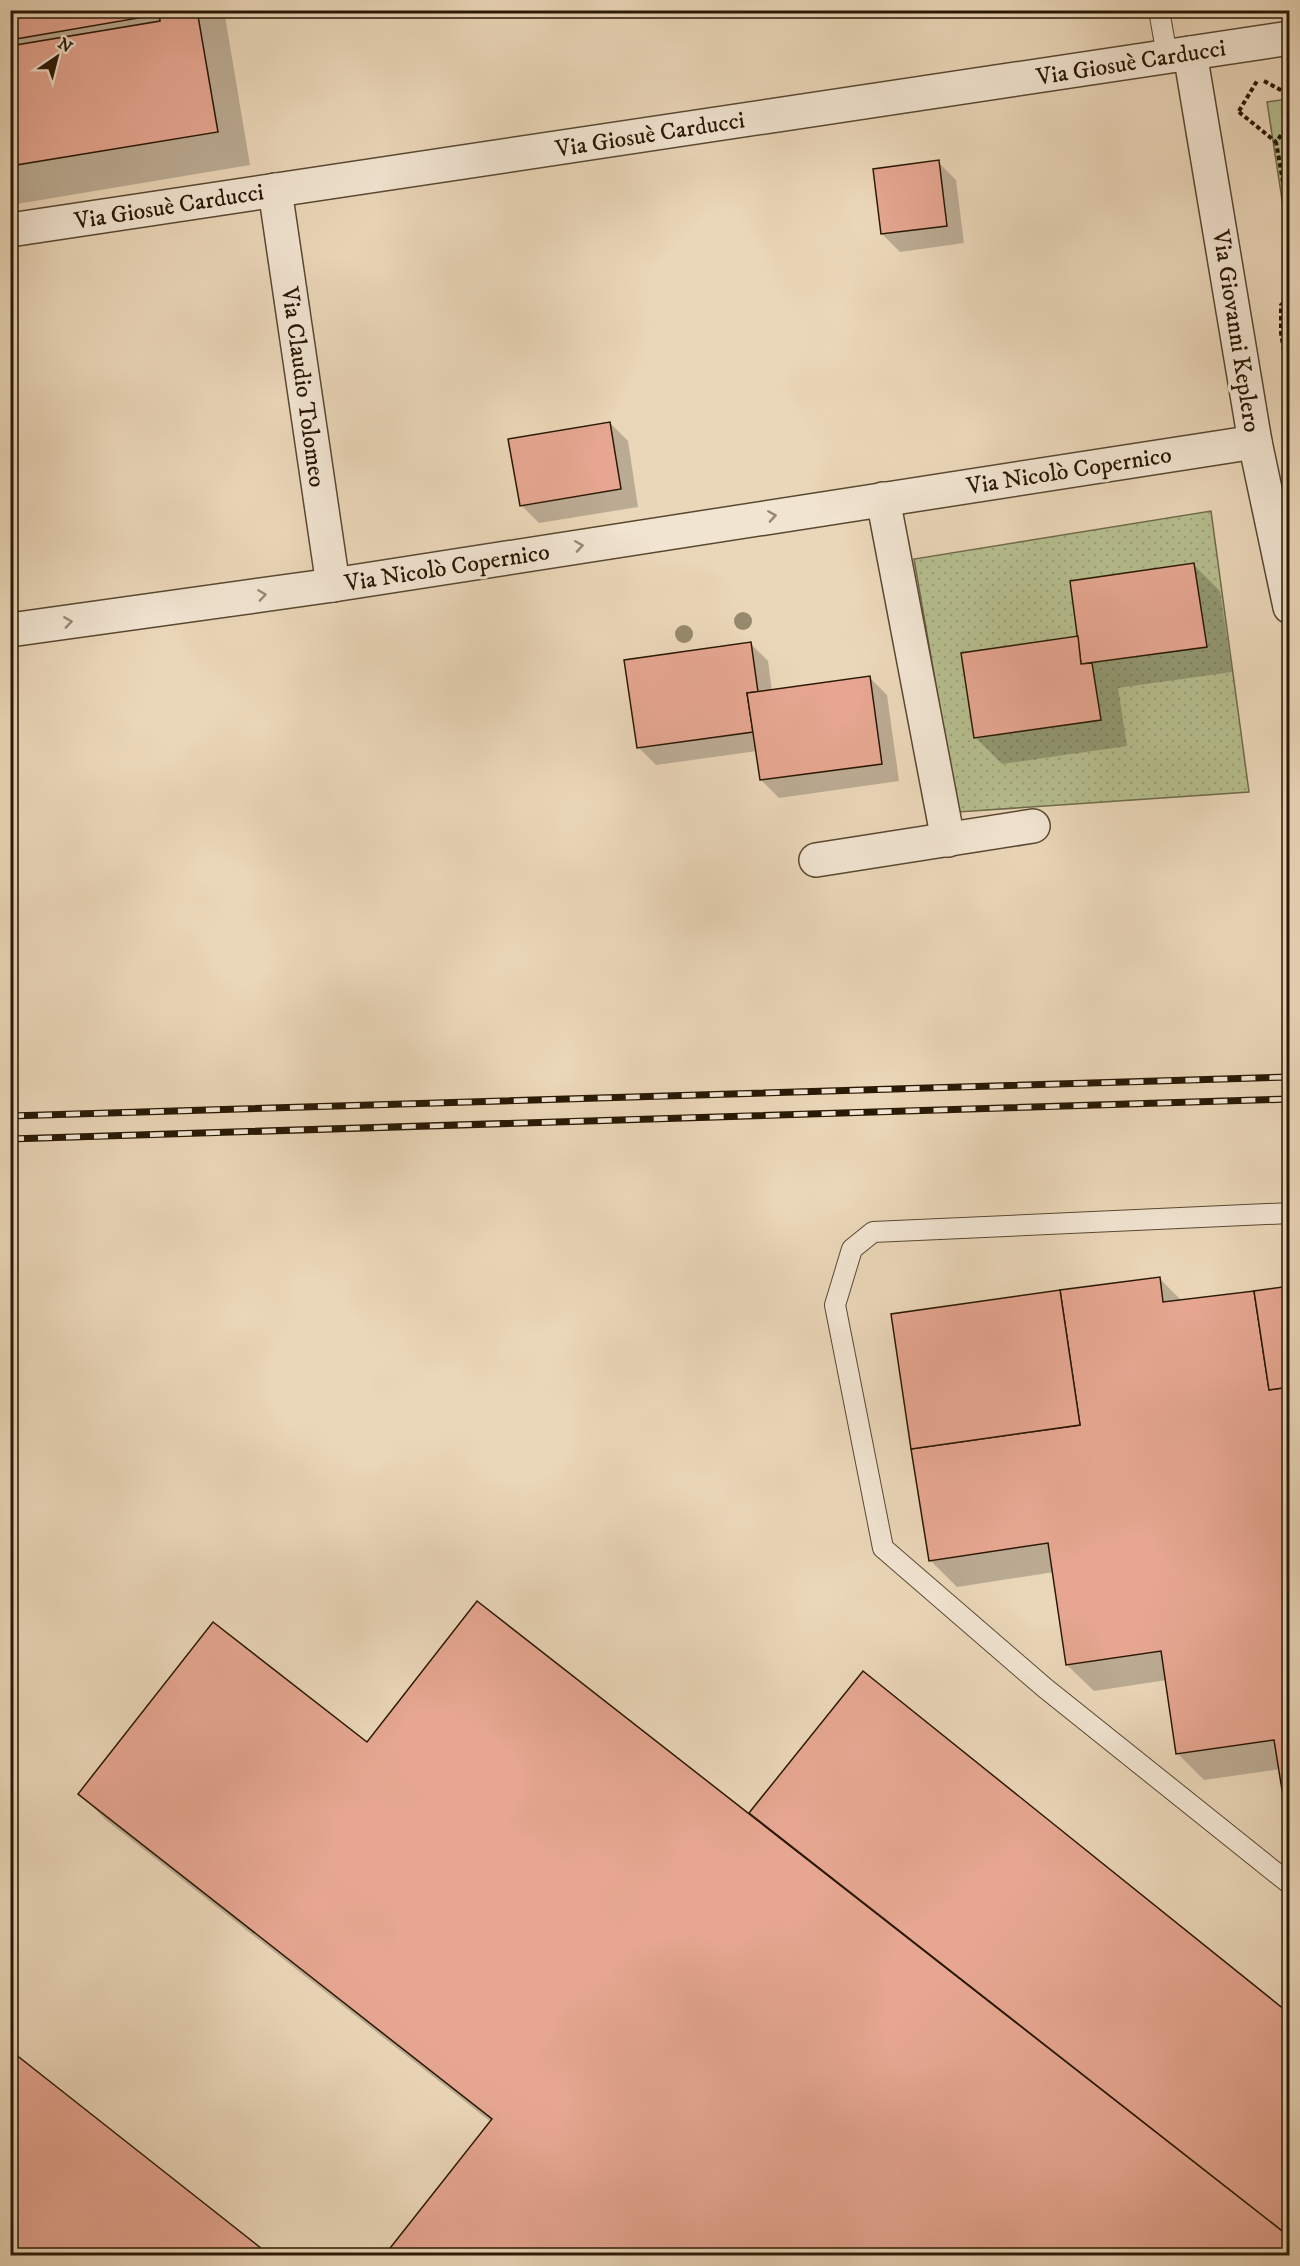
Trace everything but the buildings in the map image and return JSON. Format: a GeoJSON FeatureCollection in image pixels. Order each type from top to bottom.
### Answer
{"type":"FeatureCollection","features":[{"type":"Feature","properties":{"kind":"street","name":"Via Giosuè Carducci"},"geometry":{"type":"LineString","coordinates":[[10,230],[1290,38]]}},
{"type":"Feature","properties":{"kind":"street","name":"Via Giovanni Keplero"},"geometry":{"type":"LineString","coordinates":[[1179,55],[1290,607]]}},
{"type":"Feature","properties":{"kind":"street","name":"Via Claudio Tolomeo"},"geometry":{"type":"LineString","coordinates":[[275,190],[333,585]]}},
{"type":"Feature","properties":{"kind":"street","name":"Via Nicolò Copernico"},"geometry":{"type":"LineString","coordinates":[[10,630],[333,585],[1255,441]]}},
{"type":"Feature","properties":{"kind":"street"},"geometry":{"type":"LineString","coordinates":[[883,499],[948,840]]}},
{"type":"Feature","properties":{"kind":"street"},"geometry":{"type":"LineString","coordinates":[[816,860],[1033,826]]}},
{"type":"Feature","properties":{"kind":"lane"},"geometry":{"type":"LineString","coordinates":[[1159,10],[1179,55]]}},
{"type":"Feature","properties":{"kind":"lane"},"geometry":{"type":"LineString","coordinates":[[1290,1213],[873,1232],[852,1249],[835,1305],[883,1548],[1045,1688],[1290,1884]]}},
{"type":"Feature","properties":{"kind":"path"},"geometry":{"type":"LineString","coordinates":[[1238,112],[1259,78]]}},
{"type":"Feature","properties":{"kind":"path"},"geometry":{"type":"LineString","coordinates":[[1290,123],[1276,142],[1290,222]]}},
{"type":"Feature","properties":{"kind":"path"},"geometry":{"type":"LineString","coordinates":[[1290,298],[1281,305],[1281,333],[1290,387]]}},
{"type":"Feature","properties":{"kind":"green space"},"geometry":{"type":"Polygon","coordinates":[[[1290,99],[1289,245],[1267,102],[1290,99]]]}},
{"type":"Feature","properties":{"kind":"green space"},"geometry":{"type":"Polygon","coordinates":[[[1211,511],[1249,792],[958,812],[914,559],[1211,511]]]}},
{"type":"Feature","properties":{"kind":"railway"},"geometry":{"type":"LineString","coordinates":[[10,1116],[1290,1077]]}},
{"type":"Feature","properties":{"kind":"railway"},"geometry":{"type":"LineString","coordinates":[[10,1139],[1290,1099]]}}]}
